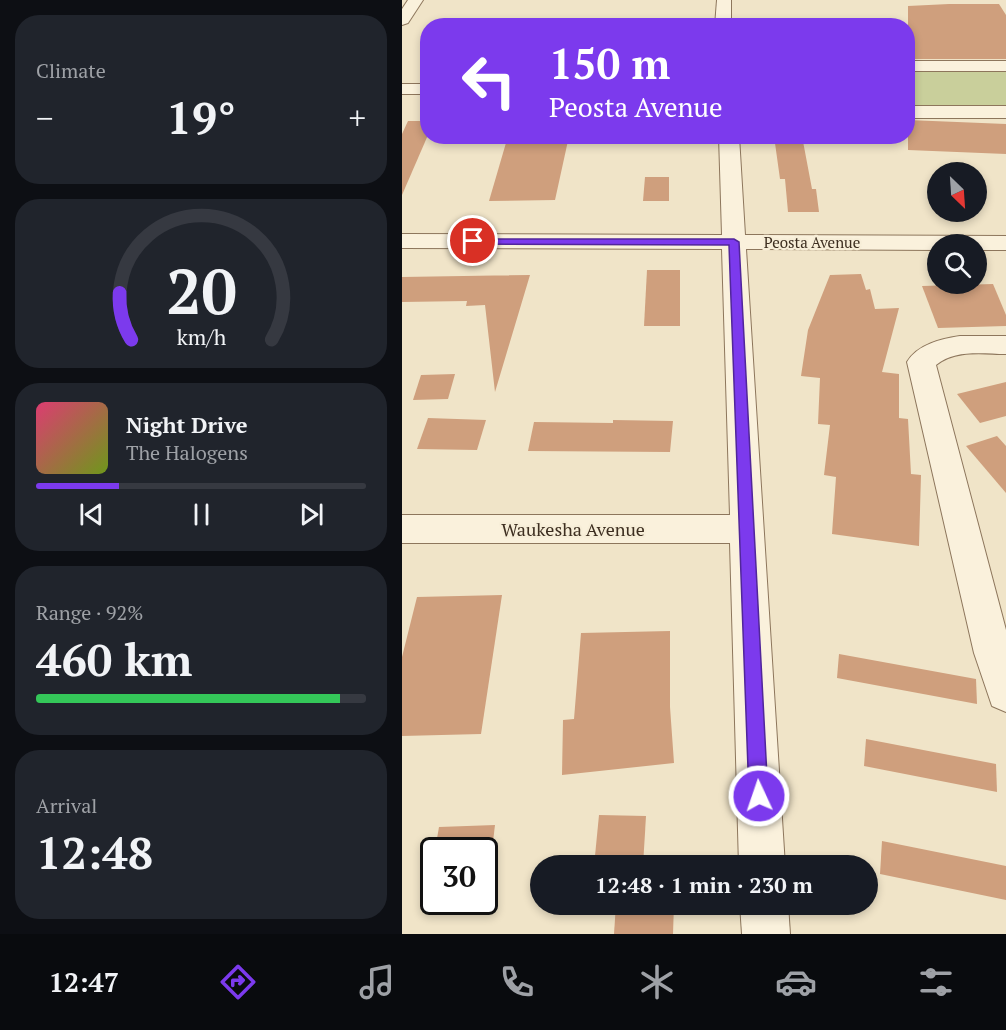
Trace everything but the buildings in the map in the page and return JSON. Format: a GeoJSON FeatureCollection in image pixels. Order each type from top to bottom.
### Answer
{"type":"FeatureCollection","features":[{"type":"Feature","properties":{"kind":"street"},"geometry":{"type":"LineString","coordinates":[[402,20],[416,0]]}},
{"type":"Feature","properties":{"kind":"street"},"geometry":{"type":"LineString","coordinates":[[723,18],[724,0]]}},
{"type":"Feature","properties":{"kind":"street"},"geometry":{"type":"LineString","coordinates":[[915,66],[1006,66]]}},
{"type":"Feature","properties":{"kind":"street"},"geometry":{"type":"LineString","coordinates":[[402,89],[420,89]]}},
{"type":"Feature","properties":{"kind":"street"},"geometry":{"type":"LineString","coordinates":[[915,112],[1006,112]]}},
{"type":"Feature","properties":{"kind":"street"},"geometry":{"type":"LineString","coordinates":[[729,144],[761,855]]}},
{"type":"Feature","properties":{"kind":"street","name":"Peosta Avenue"},"geometry":{"type":"LineString","coordinates":[[402,241],[1006,243]]}},
{"type":"Feature","properties":{"kind":"street"},"geometry":{"type":"LineString","coordinates":[[1006,345],[962,345],[933,350],[921,362],[993,653],[1006,693]]}},
{"type":"Feature","properties":{"kind":"street","name":"Waukesha Avenue"},"geometry":{"type":"LineString","coordinates":[[402,529],[745,529]]}},
{"type":"Feature","properties":{"kind":"street"},"geometry":{"type":"LineString","coordinates":[[765,915],[766,934]]}},
{"type":"Feature","properties":{"kind":"green space"},"geometry":{"type":"Polygon","coordinates":[[[1006,71],[1006,108],[915,108],[915,72],[1006,71]]]}},
{"type":"Feature","properties":{"kind":"route"},"geometry":{"type":"LineString","coordinates":[[473,241],[734,242],[745,529],[759,796]]}}]}
